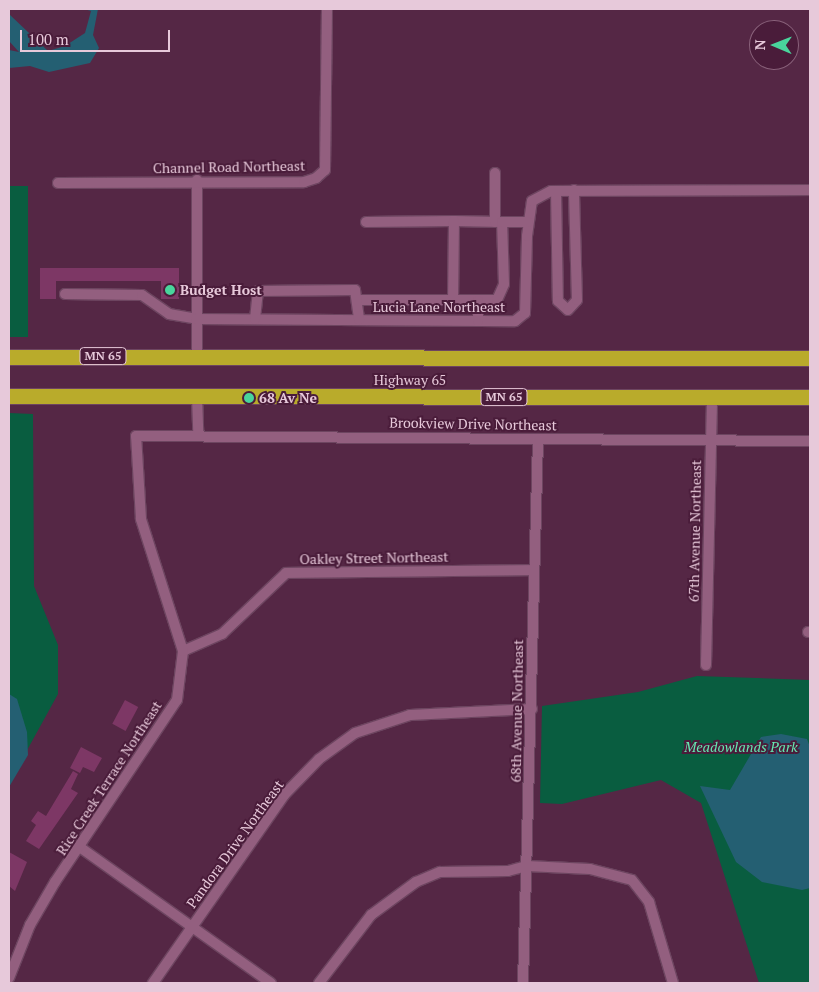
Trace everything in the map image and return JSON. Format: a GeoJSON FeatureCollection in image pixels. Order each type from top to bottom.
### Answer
{"type":"FeatureCollection","features":[{"type":"Feature","properties":{"kind":"highway","name":"Highway 65"},"geometry":{"type":"LineString","coordinates":[[9,357],[810,358]]}},
{"type":"Feature","properties":{"kind":"highway","name":"Highway 65"},"geometry":{"type":"LineString","coordinates":[[9,396],[810,397]]}},
{"type":"Feature","properties":{"kind":"street","name":"Channel Road Northeast"},"geometry":{"type":"LineString","coordinates":[[58,183],[197,180],[304,182],[325,170],[327,9]]}},
{"type":"Feature","properties":{"kind":"street"},"geometry":{"type":"LineString","coordinates":[[360,300],[478,301],[501,296],[499,222],[495,173]]}},
{"type":"Feature","properties":{"kind":"street"},"geometry":{"type":"LineString","coordinates":[[197,180],[196,319],[198,357]]}},
{"type":"Feature","properties":{"kind":"street"},"geometry":{"type":"LineString","coordinates":[[556,191],[558,302],[568,310],[577,300],[574,190]]}},
{"type":"Feature","properties":{"kind":"street","name":"Lucia Lane Northeast"},"geometry":{"type":"LineString","coordinates":[[65,294],[142,295],[170,314],[196,319],[515,321],[526,313],[528,222],[532,201],[556,191],[574,190],[810,190]]}},
{"type":"Feature","properties":{"kind":"street"},"geometry":{"type":"LineString","coordinates":[[454,221],[454,301]]}},
{"type":"Feature","properties":{"kind":"street"},"geometry":{"type":"LineString","coordinates":[[366,222],[528,222]]}},
{"type":"Feature","properties":{"kind":"street"},"geometry":{"type":"LineString","coordinates":[[255,319],[258,291],[355,290],[360,300],[359,320]]}},
{"type":"Feature","properties":{"kind":"street"},"geometry":{"type":"LineString","coordinates":[[478,301],[478,321]]}},
{"type":"Feature","properties":{"kind":"street"},"geometry":{"type":"LineString","coordinates":[[197,396],[198,434]]}},
{"type":"Feature","properties":{"kind":"street","name":"67th Avenue Northeast"},"geometry":{"type":"LineString","coordinates":[[706,665],[712,397]]}},
{"type":"Feature","properties":{"kind":"street","name":"Brookview Drive Northeast"},"geometry":{"type":"LineString","coordinates":[[136,436],[198,434],[810,441]]}},
{"type":"Feature","properties":{"kind":"street","name":"Rice Creek Terrace Northeast"},"geometry":{"type":"LineString","coordinates":[[9,978],[30,925],[176,700],[183,651],[142,519],[136,436]]}},
{"type":"Feature","properties":{"kind":"street","name":"68th Avenue Northeast"},"geometry":{"type":"LineString","coordinates":[[523,983],[528,866],[538,439]]}},
{"type":"Feature","properties":{"kind":"street","name":"Oakley Street Northeast"},"geometry":{"type":"LineString","coordinates":[[183,651],[222,634],[286,574],[534,570]]}},
{"type":"Feature","properties":{"kind":"street","name":"Pandora Drive Northeast"},"geometry":{"type":"LineString","coordinates":[[153,983],[284,795],[319,759],[355,733],[410,715],[532,709]]}},
{"type":"Feature","properties":{"kind":"street"},"geometry":{"type":"LineString","coordinates":[[81,848],[271,983]]}},
{"type":"Feature","properties":{"kind":"street"},"geometry":{"type":"LineString","coordinates":[[319,983],[371,915],[416,882],[440,872],[508,871],[528,866],[590,869],[632,880],[649,902],[673,983]]}},
{"type":"Feature","properties":{"kind":"green space"},"geometry":{"type":"Polygon","coordinates":[[[9,186],[28,186],[28,337],[9,337],[9,186]]]}},
{"type":"Feature","properties":{"kind":"green space"},"geometry":{"type":"Polygon","coordinates":[[[9,413],[33,414],[34,586],[58,645],[58,694],[9,783],[9,413]]]}},
{"type":"Feature","properties":{"kind":"green space","name":"Meadowlands Park"},"geometry":{"type":"Polygon","coordinates":[[[697,676],[810,680],[810,983],[759,983],[701,803],[661,780],[562,804],[540,803],[542,706],[638,692],[697,676]]]}},
{"type":"Feature","properties":{"kind":"water"},"geometry":{"type":"Polygon","coordinates":[[[84,9],[98,9],[93,35],[99,48],[90,63],[49,72],[30,66],[9,68],[9,50],[19,52],[9,41],[9,14],[48,51],[65,46],[85,33],[91,11],[84,9]]]}},
{"type":"Feature","properties":{"kind":"water"},"geometry":{"type":"Polygon","coordinates":[[[9,694],[17,699],[27,732],[28,755],[9,787],[9,694]]]}},
{"type":"Feature","properties":{"kind":"water"},"geometry":{"type":"Polygon","coordinates":[[[781,734],[807,739],[810,747],[810,888],[802,890],[762,882],[736,862],[700,786],[730,790],[761,737],[781,734]]]}},
{"type":"Feature","properties":{"kind":"building","name":"Budget Host"},"geometry":{"type":"Polygon","coordinates":[[[40,268],[179,268],[179,299],[161,299],[161,281],[56,281],[56,299],[40,299],[40,268]]]}},
{"type":"Feature","properties":{"kind":"building"},"geometry":{"type":"Polygon","coordinates":[[[125,700],[138,707],[126,731],[112,724],[125,700]]]}},
{"type":"Feature","properties":{"kind":"building"},"geometry":{"type":"Polygon","coordinates":[[[81,747],[102,758],[94,772],[83,767],[80,773],[70,768],[81,747]]]}},
{"type":"Feature","properties":{"kind":"building"},"geometry":{"type":"Polygon","coordinates":[[[73,771],[78,774],[71,789],[78,793],[39,849],[26,841],[36,825],[31,821],[38,811],[46,816],[73,771]]]}},
{"type":"Feature","properties":{"kind":"building"},"geometry":{"type":"Polygon","coordinates":[[[9,852],[27,862],[15,891],[9,886],[9,852]]]}},
{"type":"Feature","properties":{"kind":"place","name":"Budget Host"},"geometry":{"type":"Point","coordinates":[170,290]}},
{"type":"Feature","properties":{"kind":"place","name":"68 Av Ne"},"geometry":{"type":"Point","coordinates":[249,398]}}]}
